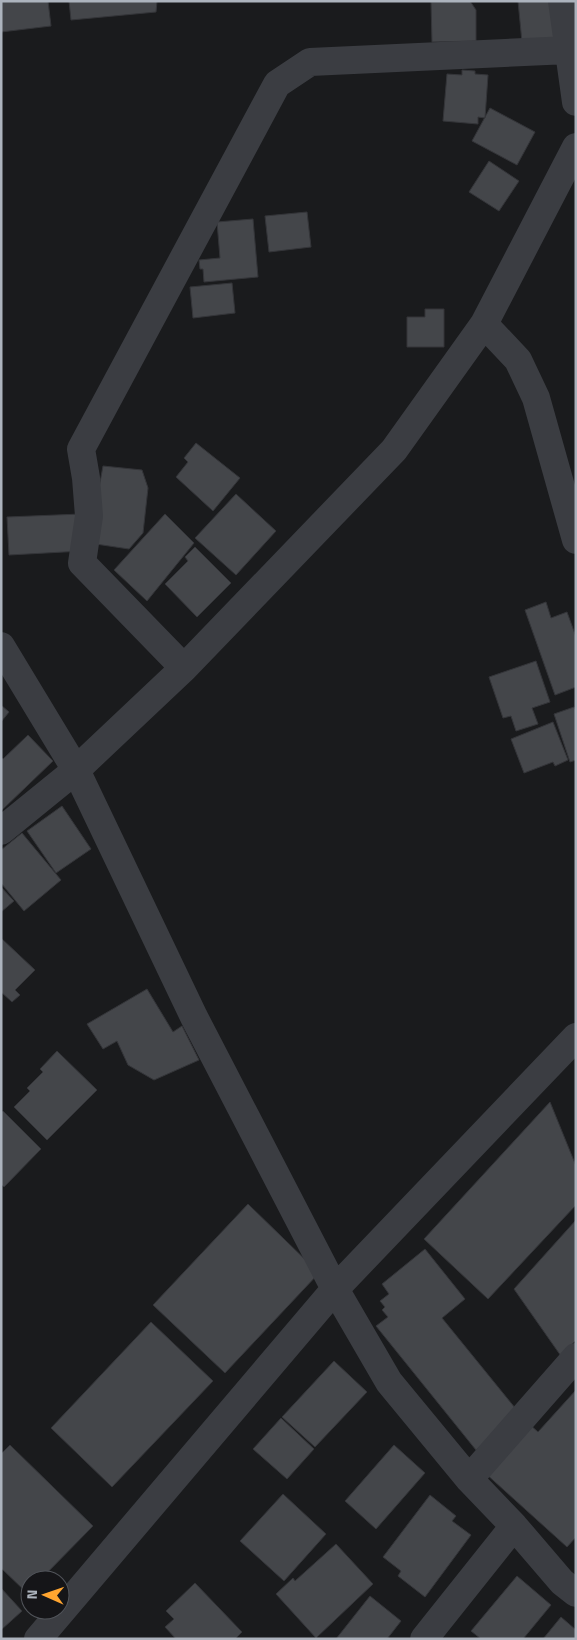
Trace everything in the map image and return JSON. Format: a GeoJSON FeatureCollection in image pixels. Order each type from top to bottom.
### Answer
{"type":"FeatureCollection","features":[{"type":"Feature","properties":{"kind":"street"},"geometry":{"type":"LineString","coordinates":[[562,1],[576,102]]}},
{"type":"Feature","properties":{"kind":"street"},"geometry":{"type":"LineString","coordinates":[[184,668],[82,563],[89,516],[86,478],[81,449],[277,84],[310,62],[569,50]]}},
{"type":"Feature","properties":{"kind":"street"},"geometry":{"type":"LineString","coordinates":[[1,831],[76,770],[184,668],[394,450],[484,324],[576,147]]}},
{"type":"Feature","properties":{"kind":"street"},"geometry":{"type":"LineString","coordinates":[[484,324],[518,360],[536,398],[576,540]]}},
{"type":"Feature","properties":{"kind":"street"},"geometry":{"type":"LineString","coordinates":[[1,646],[76,770],[194,1017],[335,1289],[389,1382],[469,1479],[514,1526],[562,1582],[576,1593]]}},
{"type":"Feature","properties":{"kind":"street"},"geometry":{"type":"LineString","coordinates":[[38,1639],[335,1289],[576,1037]]}},
{"type":"Feature","properties":{"kind":"street"},"geometry":{"type":"LineString","coordinates":[[469,1479],[576,1357]]}},
{"type":"Feature","properties":{"kind":"street"},"geometry":{"type":"LineString","coordinates":[[424,1639],[514,1526]]}},
{"type":"Feature","properties":{"kind":"building"},"geometry":{"type":"Polygon","coordinates":[[[1,1],[48,1],[51,26],[1,32],[1,1]]]}},
{"type":"Feature","properties":{"kind":"building"},"geometry":{"type":"Polygon","coordinates":[[[69,1],[157,1],[156,12],[71,20],[69,1]]]}},
{"type":"Feature","properties":{"kind":"building"},"geometry":{"type":"Polygon","coordinates":[[[470,1],[476,10],[476,41],[432,42],[431,2],[470,1]]]}},
{"type":"Feature","properties":{"kind":"building"},"geometry":{"type":"Polygon","coordinates":[[[518,1],[558,1],[562,37],[522,42],[518,1]]]}},
{"type":"Feature","properties":{"kind":"building"},"geometry":{"type":"Polygon","coordinates":[[[462,70],[488,75],[485,118],[478,117],[478,124],[443,121],[447,74],[462,75],[462,70]]]}},
{"type":"Feature","properties":{"kind":"building"},"geometry":{"type":"Polygon","coordinates":[[[490,108],[535,132],[517,165],[472,141],[490,108]]]}},
{"type":"Feature","properties":{"kind":"building"},"geometry":{"type":"Polygon","coordinates":[[[489,161],[519,181],[499,211],[469,192],[489,161]]]}},
{"type":"Feature","properties":{"kind":"building"},"geometry":{"type":"Polygon","coordinates":[[[307,212],[311,247],[269,252],[265,216],[307,212]]]}},
{"type":"Feature","properties":{"kind":"building"},"geometry":{"type":"Polygon","coordinates":[[[253,219],[258,277],[204,282],[203,269],[200,269],[199,260],[220,258],[217,222],[253,219]]]}},
{"type":"Feature","properties":{"kind":"building"},"geometry":{"type":"Polygon","coordinates":[[[232,283],[235,313],[193,318],[190,287],[232,283]]]}},
{"type":"Feature","properties":{"kind":"building"},"geometry":{"type":"Polygon","coordinates":[[[425,309],[444,309],[444,347],[407,347],[407,317],[425,317],[425,309]]]}},
{"type":"Feature","properties":{"kind":"building"},"geometry":{"type":"Polygon","coordinates":[[[196,443],[240,478],[213,511],[176,477],[188,462],[184,458],[196,443]]]}},
{"type":"Feature","properties":{"kind":"building"},"geometry":{"type":"Polygon","coordinates":[[[103,466],[142,470],[148,488],[143,533],[129,549],[89,543],[103,466]]]}},
{"type":"Feature","properties":{"kind":"building"},"geometry":{"type":"Polygon","coordinates":[[[236,494],[276,531],[236,575],[195,538],[236,494]]]}},
{"type":"Feature","properties":{"kind":"building"},"geometry":{"type":"Polygon","coordinates":[[[81,514],[82,551],[9,555],[7,517],[81,514]]]}},
{"type":"Feature","properties":{"kind":"building"},"geometry":{"type":"Polygon","coordinates":[[[165,514],[194,543],[147,601],[114,570],[165,514]]]}},
{"type":"Feature","properties":{"kind":"building"},"geometry":{"type":"Polygon","coordinates":[[[195,547],[231,583],[197,617],[165,584],[188,561],[185,557],[195,547]]]}},
{"type":"Feature","properties":{"kind":"building"},"geometry":{"type":"Polygon","coordinates":[[[546,602],[551,618],[567,612],[576,637],[576,687],[555,695],[525,610],[546,602]]]}},
{"type":"Feature","properties":{"kind":"building"},"geometry":{"type":"Polygon","coordinates":[[[536,661],[550,702],[532,708],[538,724],[516,731],[511,716],[503,718],[489,677],[536,661]]]}},
{"type":"Feature","properties":{"kind":"building"},"geometry":{"type":"Polygon","coordinates":[[[1,705],[9,712],[1,722],[1,705]]]}},
{"type":"Feature","properties":{"kind":"building"},"geometry":{"type":"Polygon","coordinates":[[[574,707],[576,710],[576,760],[570,762],[554,714],[574,707]]]}},
{"type":"Feature","properties":{"kind":"building"},"geometry":{"type":"Polygon","coordinates":[[[553,722],[568,760],[555,766],[553,762],[524,773],[511,739],[553,722]]]}},
{"type":"Feature","properties":{"kind":"building"},"geometry":{"type":"Polygon","coordinates":[[[28,735],[53,761],[1,811],[1,757],[3,759],[28,735]]]}},
{"type":"Feature","properties":{"kind":"building"},"geometry":{"type":"Polygon","coordinates":[[[62,806],[91,849],[56,873],[27,831],[62,806]]]}},
{"type":"Feature","properties":{"kind":"building"},"geometry":{"type":"Polygon","coordinates":[[[22,833],[61,880],[24,911],[1,883],[1,850],[22,833]]]}},
{"type":"Feature","properties":{"kind":"building"},"geometry":{"type":"Polygon","coordinates":[[[1,887],[14,901],[1,912],[1,887]]]}},
{"type":"Feature","properties":{"kind":"building"},"geometry":{"type":"Polygon","coordinates":[[[1,938],[35,970],[15,990],[20,995],[12,1002],[1,992],[1,938]]]}},
{"type":"Feature","properties":{"kind":"building"},"geometry":{"type":"Polygon","coordinates":[[[147,989],[173,1032],[182,1026],[199,1060],[154,1080],[128,1065],[117,1041],[103,1049],[87,1024],[147,989]]]}},
{"type":"Feature","properties":{"kind":"building"},"geometry":{"type":"Polygon","coordinates":[[[57,1051],[97,1090],[47,1140],[14,1107],[30,1091],[27,1088],[43,1072],[40,1069],[57,1051]]]}},
{"type":"Feature","properties":{"kind":"building"},"geometry":{"type":"Polygon","coordinates":[[[550,1102],[576,1166],[576,1205],[488,1299],[424,1239],[550,1102]]]}},
{"type":"Feature","properties":{"kind":"building"},"geometry":{"type":"Polygon","coordinates":[[[3,1111],[41,1149],[4,1187],[1,1184],[1,1113],[3,1111]]]}},
{"type":"Feature","properties":{"kind":"building"},"geometry":{"type":"Polygon","coordinates":[[[248,1204],[319,1273],[225,1373],[153,1305],[248,1204]]]}},
{"type":"Feature","properties":{"kind":"building"},"geometry":{"type":"Polygon","coordinates":[[[576,1220],[576,1340],[561,1356],[514,1289],[576,1220]]]}},
{"type":"Feature","properties":{"kind":"building"},"geometry":{"type":"Polygon","coordinates":[[[425,1249],[465,1299],[442,1318],[520,1414],[476,1450],[376,1326],[388,1317],[382,1310],[385,1307],[380,1301],[389,1294],[382,1284],[425,1249]]]}},
{"type":"Feature","properties":{"kind":"building"},"geometry":{"type":"Polygon","coordinates":[[[151,1322],[213,1381],[112,1487],[51,1428],[151,1322]]]}},
{"type":"Feature","properties":{"kind":"building"},"geometry":{"type":"Polygon","coordinates":[[[334,1361],[367,1392],[315,1447],[282,1417],[334,1361]]]}},
{"type":"Feature","properties":{"kind":"building"},"geometry":{"type":"Polygon","coordinates":[[[576,1390],[576,1537],[567,1547],[484,1472],[528,1423],[538,1432],[576,1390]]]}},
{"type":"Feature","properties":{"kind":"building"},"geometry":{"type":"Polygon","coordinates":[[[281,1418],[314,1449],[287,1479],[253,1449],[281,1418]]]}},
{"type":"Feature","properties":{"kind":"building"},"geometry":{"type":"Polygon","coordinates":[[[10,1445],[93,1526],[50,1570],[20,1570],[20,1586],[1,1568],[1,1454],[10,1445]]]}},
{"type":"Feature","properties":{"kind":"building"},"geometry":{"type":"Polygon","coordinates":[[[394,1445],[425,1473],[376,1529],[345,1501],[394,1445]]]}},
{"type":"Feature","properties":{"kind":"building"},"geometry":{"type":"Polygon","coordinates":[[[283,1494],[326,1534],[284,1581],[240,1541],[283,1494]]]}},
{"type":"Feature","properties":{"kind":"building"},"geometry":{"type":"Polygon","coordinates":[[[430,1495],[456,1516],[452,1521],[471,1535],[425,1597],[398,1576],[401,1571],[383,1557],[430,1495]]]}},
{"type":"Feature","properties":{"kind":"building"},"geometry":{"type":"Polygon","coordinates":[[[336,1544],[373,1584],[316,1638],[276,1594],[293,1578],[295,1581],[336,1544]]]}},
{"type":"Feature","properties":{"kind":"building"},"geometry":{"type":"Polygon","coordinates":[[[517,1576],[551,1605],[523,1639],[481,1639],[471,1631],[517,1576]]]}},
{"type":"Feature","properties":{"kind":"building"},"geometry":{"type":"Polygon","coordinates":[[[195,1583],[242,1632],[235,1639],[176,1639],[165,1627],[174,1619],[166,1611],[195,1583]]]}},
{"type":"Feature","properties":{"kind":"building"},"geometry":{"type":"Polygon","coordinates":[[[1,1588],[20,1609],[20,1613],[1,1630],[1,1588]]]}},
{"type":"Feature","properties":{"kind":"building"},"geometry":{"type":"Polygon","coordinates":[[[370,1596],[401,1621],[387,1639],[336,1639],[370,1596]]]}},
{"type":"Feature","properties":{"kind":"building"},"geometry":{"type":"Polygon","coordinates":[[[561,1617],[576,1630],[576,1639],[543,1639],[561,1617]]]}}]}
